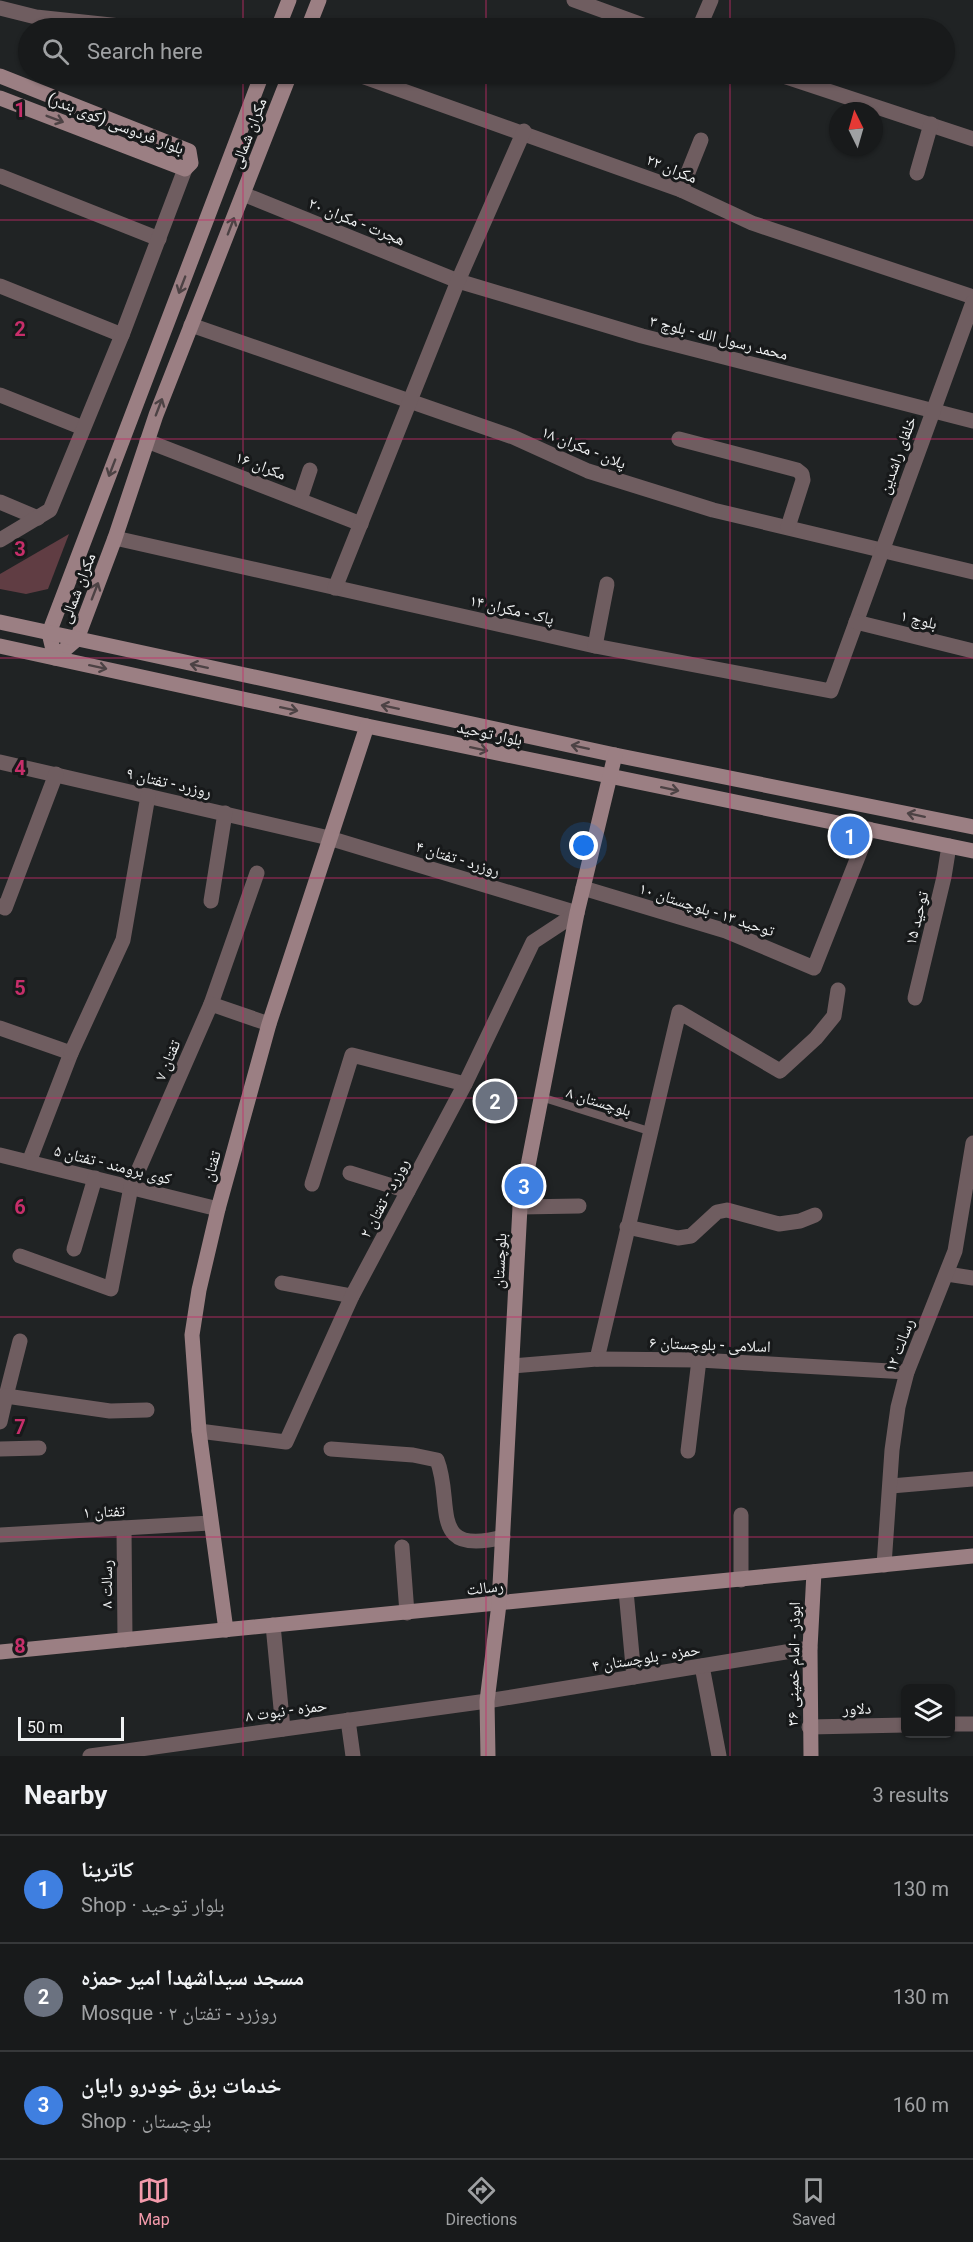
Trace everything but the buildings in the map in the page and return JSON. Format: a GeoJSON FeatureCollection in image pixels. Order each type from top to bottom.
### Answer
{"type":"FeatureCollection","features":[{"type":"Feature","properties":{"kind":"street"},"geometry":{"type":"LineString","coordinates":[[282,18],[288,0]]}},
{"type":"Feature","properties":{"kind":"street"},"geometry":{"type":"LineString","coordinates":[[312,18],[319,0]]}},
{"type":"Feature","properties":{"kind":"street"},"geometry":{"type":"LineString","coordinates":[[576,0],[624,18]]}},
{"type":"Feature","properties":{"kind":"street"},"geometry":{"type":"LineString","coordinates":[[703,18],[711,0]]}},
{"type":"Feature","properties":{"kind":"street"},"geometry":{"type":"LineString","coordinates":[[0,8],[45,18]]}},
{"type":"Feature","properties":{"kind":"street","name":"بلوار فردوسی (کوی بندر)"},"geometry":{"type":"LineString","coordinates":[[0,76],[18,83]]}},
{"type":"Feature","properties":{"kind":"street","name":"بلوار فردوسی (کوی بندر)"},"geometry":{"type":"LineString","coordinates":[[0,98],[186,169],[191,163],[189,151],[20,84]]}},
{"type":"Feature","properties":{"kind":"street","name":"مکران شمالی"},"geometry":{"type":"LineString","coordinates":[[258,84],[49,633],[55,658],[77,639],[115,538],[147,441],[286,84]]}},
{"type":"Feature","properties":{"kind":"street","name":"مکران ۲۲"},"geometry":{"type":"LineString","coordinates":[[385,84],[524,131],[681,190],[752,223],[973,297]]}},
{"type":"Feature","properties":{"kind":"street"},"geometry":{"type":"LineString","coordinates":[[808,84],[973,139]]}},
{"type":"Feature","properties":{"kind":"street"},"geometry":{"type":"LineString","coordinates":[[917,173],[931,124]]}},
{"type":"Feature","properties":{"kind":"street"},"geometry":{"type":"LineString","coordinates":[[335,588],[458,281],[524,131]]}},
{"type":"Feature","properties":{"kind":"street"},"geometry":{"type":"LineString","coordinates":[[681,190],[701,140]]}},
{"type":"Feature","properties":{"kind":"street"},"geometry":{"type":"LineString","coordinates":[[0,540],[50,510],[186,169]]}},
{"type":"Feature","properties":{"kind":"street"},"geometry":{"type":"LineString","coordinates":[[0,176],[159,239]]}},
{"type":"Feature","properties":{"kind":"street","name":"هجرت - مکران ۲۰"},"geometry":{"type":"LineString","coordinates":[[243,194],[458,281]]}},
{"type":"Feature","properties":{"kind":"street","name":"محمد رسول الله - بلوچ ۳"},"geometry":{"type":"LineString","coordinates":[[458,281],[642,336],[973,421]]}},
{"type":"Feature","properties":{"kind":"street"},"geometry":{"type":"LineString","coordinates":[[0,286],[122,334]]}},
{"type":"Feature","properties":{"kind":"street","name":"خلفای راشدین"},"geometry":{"type":"LineString","coordinates":[[856,622],[973,302]]}},
{"type":"Feature","properties":{"kind":"street","name":"پلان - مکران ۱۸"},"geometry":{"type":"LineString","coordinates":[[191,325],[513,437],[588,471],[713,510],[973,572]]}},
{"type":"Feature","properties":{"kind":"street"},"geometry":{"type":"LineString","coordinates":[[0,396],[83,429]]}},
{"type":"Feature","properties":{"kind":"street"},"geometry":{"type":"LineString","coordinates":[[679,439],[796,470],[802,474],[788,527]]}},
{"type":"Feature","properties":{"kind":"street","name":"مکران ۱۶"},"geometry":{"type":"LineString","coordinates":[[147,441],[361,524]]}},
{"type":"Feature","properties":{"kind":"street"},"geometry":{"type":"LineString","coordinates":[[300,500],[310,470]]}},
{"type":"Feature","properties":{"kind":"street"},"geometry":{"type":"LineString","coordinates":[[0,502],[38,518]]}},
{"type":"Feature","properties":{"kind":"street"},"geometry":{"type":"LineString","coordinates":[[90,527],[115,538]]}},
{"type":"Feature","properties":{"kind":"street","name":"پاک - مکران ۱۴"},"geometry":{"type":"LineString","coordinates":[[115,538],[595,646],[831,691],[856,622]]}},
{"type":"Feature","properties":{"kind":"street"},"geometry":{"type":"LineString","coordinates":[[595,646],[607,584]]}},
{"type":"Feature","properties":{"kind":"street","name":"بلوار توحید"},"geometry":{"type":"LineString","coordinates":[[0,622],[615,755],[973,827]]}},
{"type":"Feature","properties":{"kind":"street","name":"بلوچ ۱"},"geometry":{"type":"LineString","coordinates":[[856,622],[973,651]]}},
{"type":"Feature","properties":{"kind":"street","name":"بلوار توحید"},"geometry":{"type":"LineString","coordinates":[[0,646],[367,726],[973,851]]}},
{"type":"Feature","properties":{"kind":"street","name":"تفتان"},"geometry":{"type":"LineString","coordinates":[[226,1630],[210,1523],[192,1335],[199,1290],[218,1209],[269,1024],[367,726]]}},
{"type":"Feature","properties":{"kind":"street","name":"بلوچستان"},"geometry":{"type":"LineString","coordinates":[[488,1756],[487,1701],[499,1604],[520,1207],[577,913],[615,755]]}},
{"type":"Feature","properties":{"kind":"street","name":"روزرد - تفتان ۹"},"geometry":{"type":"LineString","coordinates":[[0,762],[329,838]]}},
{"type":"Feature","properties":{"kind":"street"},"geometry":{"type":"LineString","coordinates":[[0,906],[5,908],[57,774]]}},
{"type":"Feature","properties":{"kind":"street"},"geometry":{"type":"LineString","coordinates":[[29,1162],[71,1053],[123,940],[148,796]]}},
{"type":"Feature","properties":{"kind":"street"},"geometry":{"type":"LineString","coordinates":[[211,901],[225,813]]}},
{"type":"Feature","properties":{"kind":"street","name":"توحید ۱۳ - بلوچستان ۱۰"},"geometry":{"type":"LineString","coordinates":[[583,888],[726,931],[814,968],[869,830]]}},
{"type":"Feature","properties":{"kind":"street","name":"روزرد - تفتان ۴"},"geometry":{"type":"LineString","coordinates":[[329,838],[577,913]]}},
{"type":"Feature","properties":{"kind":"street","name":"توحید ۱۵"},"geometry":{"type":"LineString","coordinates":[[915,998],[944,877],[949,846]]}},
{"type":"Feature","properties":{"kind":"street","name":"تفتان ۷"},"geometry":{"type":"LineString","coordinates":[[20,1256],[111,1289],[131,1187],[211,1004],[257,873]]}},
{"type":"Feature","properties":{"kind":"street","name":"روزرد - تفتان ۲"},"geometry":{"type":"LineString","coordinates":[[200,1431],[286,1442],[352,1296],[465,1084],[533,942],[577,913]]}},
{"type":"Feature","properties":{"kind":"street"},"geometry":{"type":"LineString","coordinates":[[597,1359],[649,1131],[679,1012],[780,1071],[816,1038],[834,1016],[838,990]]}},
{"type":"Feature","properties":{"kind":"street"},"geometry":{"type":"LineString","coordinates":[[211,1004],[269,1024]]}},
{"type":"Feature","properties":{"kind":"street"},"geometry":{"type":"LineString","coordinates":[[0,1028],[71,1053]]}},
{"type":"Feature","properties":{"kind":"street"},"geometry":{"type":"LineString","coordinates":[[312,1184],[352,1055],[465,1084]]}},
{"type":"Feature","properties":{"kind":"street","name":"رسالت ۱۲"},"geometry":{"type":"LineString","coordinates":[[884,1565],[892,1450],[907,1372],[955,1251],[973,1143]]}},
{"type":"Feature","properties":{"kind":"street","name":"کوی برومند - تفتان ۵"},"geometry":{"type":"LineString","coordinates":[[0,1155],[218,1209]]}},
{"type":"Feature","properties":{"kind":"street"},"geometry":{"type":"LineString","coordinates":[[350,1173],[408,1191]]}},
{"type":"Feature","properties":{"kind":"street"},"geometry":{"type":"LineString","coordinates":[[74,1250],[95,1178]]}},
{"type":"Feature","properties":{"kind":"street"},"geometry":{"type":"LineString","coordinates":[[520,1207],[579,1206]]}},
{"type":"Feature","properties":{"kind":"street"},"geometry":{"type":"LineString","coordinates":[[627,1227],[678,1238],[691,1236],[717,1212],[727,1210],[779,1224],[800,1221],[814,1215]]}},
{"type":"Feature","properties":{"kind":"street"},"geometry":{"type":"LineString","coordinates":[[947,1274],[973,1278]]}},
{"type":"Feature","properties":{"kind":"street"},"geometry":{"type":"LineString","coordinates":[[282,1283],[352,1296]]}},
{"type":"Feature","properties":{"kind":"street"},"geometry":{"type":"LineString","coordinates":[[0,1422],[20,1341]]}},
{"type":"Feature","properties":{"kind":"street","name":"اسلامی - بلوچستان ۶"},"geometry":{"type":"LineString","coordinates":[[512,1366],[597,1359],[699,1360],[907,1372]]}},
{"type":"Feature","properties":{"kind":"street"},"geometry":{"type":"LineString","coordinates":[[688,1451],[699,1360]]}},
{"type":"Feature","properties":{"kind":"street"},"geometry":{"type":"LineString","coordinates":[[6,1396],[111,1411],[147,1410]]}},
{"type":"Feature","properties":{"kind":"street"},"geometry":{"type":"LineString","coordinates":[[0,1449],[39,1448]]}},
{"type":"Feature","properties":{"kind":"street"},"geometry":{"type":"LineString","coordinates":[[331,1449],[413,1455],[437,1461],[441,1472],[446,1524],[458,1537],[480,1544],[503,1538]]}},
{"type":"Feature","properties":{"kind":"street"},"geometry":{"type":"LineString","coordinates":[[891,1486],[973,1479]]}},
{"type":"Feature","properties":{"kind":"street"},"geometry":{"type":"LineString","coordinates":[[741,1515],[741,1580]]}},
{"type":"Feature","properties":{"kind":"street","name":"تفتان ۱"},"geometry":{"type":"LineString","coordinates":[[0,1535],[210,1523]]}},
{"type":"Feature","properties":{"kind":"street","name":"رسالت ۸"},"geometry":{"type":"LineString","coordinates":[[124,1528],[124,1640]]}},
{"type":"Feature","properties":{"kind":"street"},"geometry":{"type":"LineString","coordinates":[[402,1546],[407,1612]]}},
{"type":"Feature","properties":{"kind":"street","name":"رسالت"},"geometry":{"type":"LineString","coordinates":[[0,1652],[973,1556]]}},
{"type":"Feature","properties":{"kind":"street","name":"ابوذر - امام خمینی ۳۶"},"geometry":{"type":"LineString","coordinates":[[811,1756],[810,1648],[814,1572]]}},
{"type":"Feature","properties":{"kind":"street"},"geometry":{"type":"LineString","coordinates":[[626,1591],[634,1677]]}},
{"type":"Feature","properties":{"kind":"street"},"geometry":{"type":"LineString","coordinates":[[273,1625],[283,1729]]}},
{"type":"Feature","properties":{"kind":"street","name":"حمزه - بلوچستان ۴"},"geometry":{"type":"LineString","coordinates":[[487,1701],[810,1648]]}},
{"type":"Feature","properties":{"kind":"street"},"geometry":{"type":"LineString","coordinates":[[702,1666],[719,1756]]}},
{"type":"Feature","properties":{"kind":"street","name":"حمزه - نبوت ۸"},"geometry":{"type":"LineString","coordinates":[[90,1756],[487,1701]]}},
{"type":"Feature","properties":{"kind":"street"},"geometry":{"type":"LineString","coordinates":[[348,1720],[353,1756]]}},
{"type":"Feature","properties":{"kind":"street"},"geometry":{"type":"LineString","coordinates":[[955,1724],[973,1724]]}},
{"type":"Feature","properties":{"kind":"street","name":"دلاور"},"geometry":{"type":"LineString","coordinates":[[809,1727],[901,1725]]}},
{"type":"Feature","properties":{"kind":"lane","name":"بلوچستان ۸"},"geometry":{"type":"LineString","coordinates":[[540,1097],[649,1131]]}},
{"type":"Feature","properties":{"kind":"shaded area"},"geometry":{"type":"Polygon","coordinates":[[[69,534],[48,589],[26,594],[0,589],[0,574],[69,534]]]}},
{"type":"Feature","properties":{"kind":"place","name":"کاترینا"},"geometry":{"type":"Point","coordinates":[850,836]}},
{"type":"Feature","properties":{"kind":"place","name":"مسجد سیداشهدا امیر حمزه"},"geometry":{"type":"Point","coordinates":[495,1101]}},
{"type":"Feature","properties":{"kind":"place","name":"خدمات برق خودرو رایان"},"geometry":{"type":"Point","coordinates":[524,1186]}}]}
